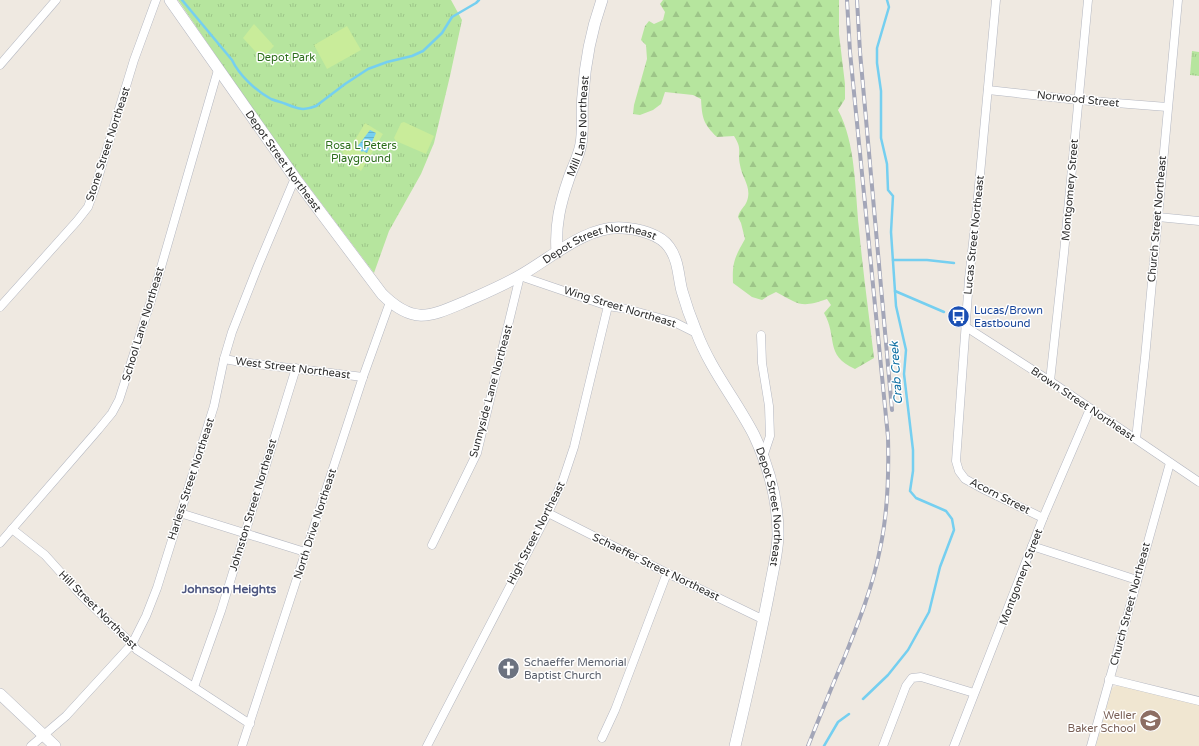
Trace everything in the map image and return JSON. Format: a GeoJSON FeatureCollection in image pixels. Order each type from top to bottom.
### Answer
{"type":"FeatureCollection","features":[{"type":"Feature","properties":{"kind":"street"},"geometry":{"type":"LineString","coordinates":[[0,65],[56,0]]}},
{"type":"Feature","properties":{"kind":"street","name":"Stone Street Northeast"},"geometry":{"type":"LineString","coordinates":[[0,307],[88,207],[134,60],[156,0]]}},
{"type":"Feature","properties":{"kind":"street","name":"Depot Street Northeast"},"geometry":{"type":"LineString","coordinates":[[170,0],[295,178],[382,294],[390,302],[410,313],[427,315],[436,314],[520,276],[585,236],[604,229],[622,228],[638,230],[655,236],[668,245],[676,260],[682,291],[696,332],[726,389],[753,434],[763,457],[773,495],[778,535],[764,618],[735,746]]}},
{"type":"Feature","properties":{"kind":"street","name":"Mill Lane Northeast"},"geometry":{"type":"LineString","coordinates":[[557,252],[556,234],[562,196],[581,145],[582,96],[587,58],[594,23],[602,0]]}},
{"type":"Feature","properties":{"kind":"street","name":"Lucas Street Northeast"},"geometry":{"type":"LineString","coordinates":[[959,471],[956,461],[969,279],[996,0]]}},
{"type":"Feature","properties":{"kind":"street","name":"Montgomery Street"},"geometry":{"type":"LineString","coordinates":[[1050,381],[1064,253],[1088,0]]}},
{"type":"Feature","properties":{"kind":"street","name":"Church Street Northeast"},"geometry":{"type":"LineString","coordinates":[[1136,438],[1145,358],[1178,0]]}},
{"type":"Feature","properties":{"kind":"street","name":"School Lane Northeast"},"geometry":{"type":"LineString","coordinates":[[0,543],[98,430],[112,413],[119,400],[155,288],[218,70]]}},
{"type":"Feature","properties":{"kind":"street","name":"Norwood Street"},"geometry":{"type":"LineString","coordinates":[[988,90],[1078,100],[1167,107]]}},
{"type":"Feature","properties":{"kind":"street","name":"Harless Street Northeast"},"geometry":{"type":"LineString","coordinates":[[31,746],[66,716],[132,644],[146,616],[157,588],[214,406],[224,359],[232,332],[295,178]]}},
{"type":"Feature","properties":{"kind":"street"},"geometry":{"type":"LineString","coordinates":[[1158,217],[1199,221]]}},
{"type":"Feature","properties":{"kind":"street","name":"Wing Street Northeast"},"geometry":{"type":"LineString","coordinates":[[520,276],[608,306],[627,309],[674,322],[696,332]]}},
{"type":"Feature","properties":{"kind":"street","name":"Sunnyside Lane Northeast"},"geometry":{"type":"LineString","coordinates":[[432,545],[477,453],[520,276]]}},
{"type":"Feature","properties":{"kind":"street","name":"North Drive Northeast"},"geometry":{"type":"LineString","coordinates":[[242,746],[363,377],[390,302]]}},
{"type":"Feature","properties":{"kind":"street","name":"High Street Northeast"},"geometry":{"type":"LineString","coordinates":[[426,746],[548,513],[563,480],[574,447],[608,306]]}},
{"type":"Feature","properties":{"kind":"street","name":"Brown Street Northeast"},"geometry":{"type":"LineString","coordinates":[[966,327],[1136,438],[1199,482]]}},
{"type":"Feature","properties":{"kind":"street"},"geometry":{"type":"LineString","coordinates":[[761,335],[762,363],[770,406],[770,436],[763,457]]}},
{"type":"Feature","properties":{"kind":"street","name":"West Street Northeast"},"geometry":{"type":"LineString","coordinates":[[224,359],[363,377]]}},
{"type":"Feature","properties":{"kind":"street","name":"Johnston Street Northeast"},"geometry":{"type":"LineString","coordinates":[[194,688],[221,611],[296,368]]}},
{"type":"Feature","properties":{"kind":"street","name":"Montgomery Street"},"geometry":{"type":"LineString","coordinates":[[954,746],[1032,546],[1090,409]]}},
{"type":"Feature","properties":{"kind":"street","name":"Church Street Northeast"},"geometry":{"type":"LineString","coordinates":[[1091,746],[1170,463]]}},
{"type":"Feature","properties":{"kind":"street","name":"Acorn Street"},"geometry":{"type":"LineString","coordinates":[[959,471],[965,479],[1044,518]]}},
{"type":"Feature","properties":{"kind":"street"},"geometry":{"type":"LineString","coordinates":[[180,512],[305,552]]}},
{"type":"Feature","properties":{"kind":"street","name":"Schaeffer Street Northeast"},"geometry":{"type":"LineString","coordinates":[[548,513],[667,573],[758,617],[764,618]]}},
{"type":"Feature","properties":{"kind":"street","name":"Hill Street Northeast"},"geometry":{"type":"LineString","coordinates":[[12,529],[45,555],[81,595],[132,644],[136,650],[250,724]]}},
{"type":"Feature","properties":{"kind":"street"},"geometry":{"type":"LineString","coordinates":[[1032,546],[1137,580]]}},
{"type":"Feature","properties":{"kind":"street"},"geometry":{"type":"LineString","coordinates":[[602,738],[615,710],[667,573]]}},
{"type":"Feature","properties":{"kind":"street"},"geometry":{"type":"LineString","coordinates":[[883,746],[906,686],[912,678],[921,678],[974,693]]}},
{"type":"Feature","properties":{"kind":"street"},"geometry":{"type":"LineString","coordinates":[[1109,679],[1199,701]]}},
{"type":"Feature","properties":{"kind":"street"},"geometry":{"type":"LineString","coordinates":[[0,694],[55,746]]}},
{"type":"Feature","properties":{"kind":"shaded area","name":"Weller Baker School"},"geometry":{"type":"Polygon","coordinates":[[[1119,685],[1199,703],[1199,746],[1096,746],[1112,688],[1119,685]]]}},
{"type":"Feature","properties":{"kind":"green space"},"geometry":{"type":"Polygon","coordinates":[[[178,0],[451,0],[462,20],[434,143],[421,174],[389,231],[374,273],[273,139],[178,0]]]}},
{"type":"Feature","properties":{"kind":"green space"},"geometry":{"type":"Polygon","coordinates":[[[663,0],[839,0],[839,34],[845,84],[845,99],[838,110],[844,123],[852,152],[874,358],[855,369],[845,364],[835,351],[828,322],[824,313],[831,305],[827,299],[811,304],[801,304],[776,292],[762,300],[752,297],[733,283],[735,260],[745,239],[738,217],[747,201],[748,196],[748,187],[741,170],[739,160],[739,148],[734,136],[717,137],[712,132],[704,120],[701,99],[693,95],[665,92],[661,104],[653,110],[640,115],[633,114],[634,105],[647,59],[646,45],[641,40],[645,26],[649,21],[654,24],[663,20],[665,12],[660,4],[663,0]]]}},
{"type":"Feature","properties":{"kind":"green space"},"geometry":{"type":"Polygon","coordinates":[[[254,24],[274,46],[262,59],[243,38],[254,24]]]}},
{"type":"Feature","properties":{"kind":"green space"},"geometry":{"type":"Polygon","coordinates":[[[347,26],[361,50],[327,69],[314,45],[347,26]]]}},
{"type":"Feature","properties":{"kind":"green space"},"geometry":{"type":"Polygon","coordinates":[[[1192,51],[1199,52],[1199,76],[1190,75],[1192,51]]]}},
{"type":"Feature","properties":{"kind":"green space"},"geometry":{"type":"Polygon","coordinates":[[[404,122],[434,136],[426,154],[396,141],[394,138],[401,123],[404,122]]]}},
{"type":"Feature","properties":{"kind":"green space","name":"Rosa L Peters Playground"},"geometry":{"type":"Polygon","coordinates":[[[365,123],[383,134],[361,171],[347,162],[342,151],[352,145],[365,123]]]}},
{"type":"Feature","properties":{"kind":"water"},"geometry":{"type":"Polygon","coordinates":[[[370,130],[376,133],[367,153],[362,152],[357,147],[370,130]]]}},
{"type":"Feature","properties":{"kind":"waterway"},"geometry":{"type":"LineString","coordinates":[[182,0],[232,60],[243,77],[265,96],[301,109],[316,106],[368,69],[387,62],[412,56],[423,51],[442,33],[452,17],[479,0]]}},
{"type":"Feature","properties":{"kind":"waterway","name":"Crab Creek"},"geometry":{"type":"LineString","coordinates":[[863,699],[888,675],[908,650],[929,612],[940,567],[954,530],[952,519],[946,511],[916,498],[910,491],[913,471],[913,450],[904,374],[906,350],[896,306],[891,232],[893,196],[888,190],[887,164],[881,138],[881,91],[877,63],[877,48],[889,7],[887,0]]}},
{"type":"Feature","properties":{"kind":"waterway"},"geometry":{"type":"LineString","coordinates":[[893,260],[927,260],[954,263]]}},
{"type":"Feature","properties":{"kind":"waterway"},"geometry":{"type":"LineString","coordinates":[[895,291],[944,312]]}},
{"type":"Feature","properties":{"kind":"waterway","name":"Crab Creek"},"geometry":{"type":"LineString","coordinates":[[824,746],[838,722],[849,714]]}},
{"type":"Feature","properties":{"kind":"railway"},"geometry":{"type":"LineString","coordinates":[[808,746],[870,590],[883,535],[887,493],[888,437],[850,52],[847,0]]}},
{"type":"Feature","properties":{"kind":"railway"},"geometry":{"type":"LineString","coordinates":[[857,0],[860,52],[892,410]]}},
{"type":"Feature","properties":{"kind":"place","name":"Lucas/Brown Eastbound"},"geometry":{"type":"Point","coordinates":[959,316]}},
{"type":"Feature","properties":{"kind":"place","name":"Schaeffer Memorial Baptist Church"},"geometry":{"type":"Point","coordinates":[509,668]}},
{"type":"Feature","properties":{"kind":"place","name":"Weller Baker School"},"geometry":{"type":"Point","coordinates":[1151,721]}},
{"type":"Feature","properties":{"kind":"district","name":"Johnson Heights"},"geometry":{"type":"Point","coordinates":[229,589]}},
{"type":"Feature","properties":{"kind":"park label","name":"Depot Park"},"geometry":{"type":"Point","coordinates":[286,57]}}]}
